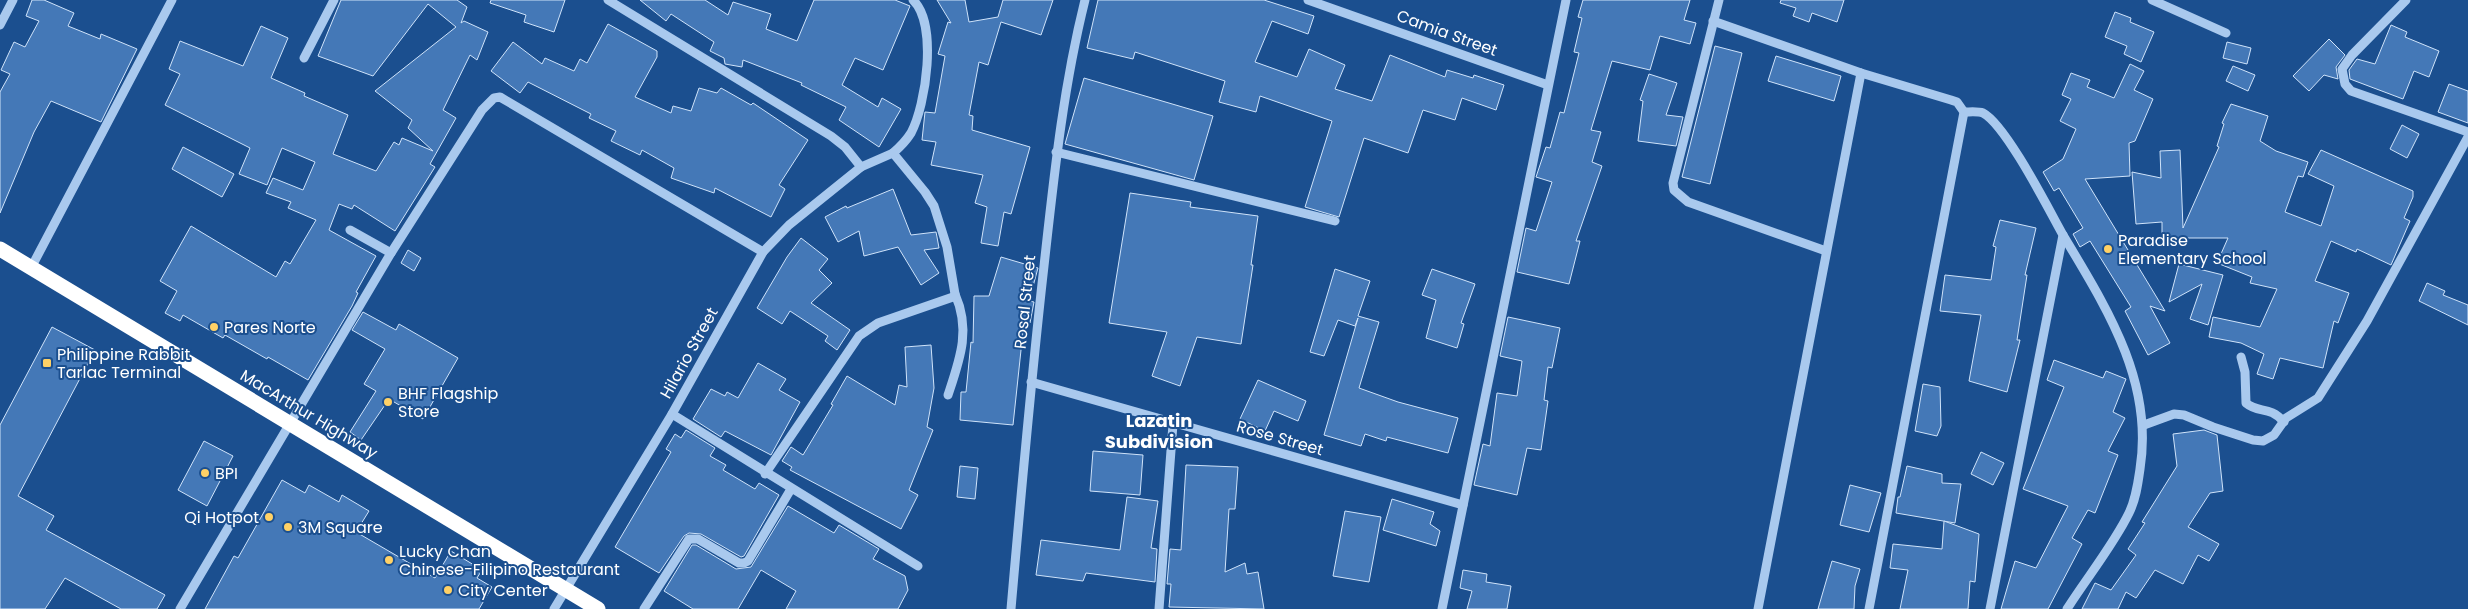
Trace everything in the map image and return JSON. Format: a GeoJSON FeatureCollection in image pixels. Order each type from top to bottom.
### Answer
{"type":"FeatureCollection","features":[{"type":"Feature","properties":{"kind":"highway","name":"MacArthur Highway"},"geometry":{"type":"LineString","coordinates":[[0,249],[598,609]]}},
{"type":"Feature","properties":{"kind":"street"},"geometry":{"type":"LineString","coordinates":[[0,25],[14,0]]}},
{"type":"Feature","properties":{"kind":"street"},"geometry":{"type":"LineString","coordinates":[[30,268],[172,0]]}},
{"type":"Feature","properties":{"kind":"street"},"geometry":{"type":"LineString","coordinates":[[304,58],[334,0]]}},
{"type":"Feature","properties":{"kind":"street"},"geometry":{"type":"LineString","coordinates":[[608,0],[830,136],[845,147],[861,167]]}},
{"type":"Feature","properties":{"kind":"street"},"geometry":{"type":"LineString","coordinates":[[912,0],[918,5],[926,27],[928,52],[923,92],[911,134],[893,153],[934,206],[947,247],[955,294],[964,321],[961,356],[948,395]]}},
{"type":"Feature","properties":{"kind":"street","name":"Rosal Street"},"geometry":{"type":"LineString","coordinates":[[1011,609],[1031,382],[1056,152],[1071,58],[1085,0]]}},
{"type":"Feature","properties":{"kind":"street","name":"Camia Street"},"geometry":{"type":"LineString","coordinates":[[1308,0],[1548,85]]}},
{"type":"Feature","properties":{"kind":"street"},"geometry":{"type":"LineString","coordinates":[[1442,609],[1566,0]]}},
{"type":"Feature","properties":{"kind":"street"},"geometry":{"type":"LineString","coordinates":[[1719,0],[1673,183],[1674,190],[1688,202],[1826,251]]}},
{"type":"Feature","properties":{"kind":"street"},"geometry":{"type":"LineString","coordinates":[[2152,0],[2226,33]]}},
{"type":"Feature","properties":{"kind":"street"},"geometry":{"type":"LineString","coordinates":[[2406,0],[2352,55],[2342,68],[2345,84],[2351,91],[2468,132]]}},
{"type":"Feature","properties":{"kind":"street"},"geometry":{"type":"LineString","coordinates":[[1713,21],[1861,73],[1957,102],[1964,112],[1869,609]]}},
{"type":"Feature","properties":{"kind":"street"},"geometry":{"type":"LineString","coordinates":[[1758,609],[1861,73]]}},
{"type":"Feature","properties":{"kind":"street"},"geometry":{"type":"LineString","coordinates":[[180,609],[391,253],[482,110],[494,98],[500,98],[763,252]]}},
{"type":"Feature","properties":{"kind":"street"},"geometry":{"type":"LineString","coordinates":[[1964,112],[1980,112],[1992,120],[2018,156],[2110,314],[2127,356],[2144,425],[2138,484],[2129,513],[2067,609]]}},
{"type":"Feature","properties":{"kind":"street"},"geometry":{"type":"LineString","coordinates":[[2144,425],[2174,414],[2184,415],[2213,428],[2263,441],[2274,435],[2290,415],[2318,398],[2367,321],[2468,137]]}},
{"type":"Feature","properties":{"kind":"street"},"geometry":{"type":"LineString","coordinates":[[1056,152],[1335,221]]}},
{"type":"Feature","properties":{"kind":"street","name":"Hilario Street"},"geometry":{"type":"LineString","coordinates":[[554,609],[672,414],[763,252],[789,225],[861,167],[893,153]]}},
{"type":"Feature","properties":{"kind":"street"},"geometry":{"type":"LineString","coordinates":[[350,230],[391,253]]}},
{"type":"Feature","properties":{"kind":"street"},"geometry":{"type":"LineString","coordinates":[[1990,609],[2063,235]]}},
{"type":"Feature","properties":{"kind":"street"},"geometry":{"type":"LineString","coordinates":[[765,474],[859,336],[878,323],[953,297],[955,294]]}},
{"type":"Feature","properties":{"kind":"street"},"geometry":{"type":"LineString","coordinates":[[2241,357],[2245,372],[2246,403],[2250,407],[2268,410],[2277,414],[2284,422]]}},
{"type":"Feature","properties":{"kind":"street","name":"Rose Street"},"geometry":{"type":"LineString","coordinates":[[1031,382],[1173,424],[1463,505]]}},
{"type":"Feature","properties":{"kind":"street"},"geometry":{"type":"LineString","coordinates":[[672,414],[765,474],[918,566]]}},
{"type":"Feature","properties":{"kind":"street"},"geometry":{"type":"LineString","coordinates":[[1159,609],[1173,424]]}},
{"type":"Feature","properties":{"kind":"street"},"geometry":{"type":"LineString","coordinates":[[644,609],[689,539],[698,539],[744,564],[791,489]]}},
{"type":"Feature","properties":{"kind":"building"},"geometry":{"type":"Polygon","coordinates":[[[32,0],[44,0],[74,13],[68,26],[100,39],[101,34],[137,49],[101,122],[51,101],[34,132],[0,213],[0,92],[10,74],[1,70],[14,42],[25,47],[39,21],[26,16],[32,0]]]}},
{"type":"Feature","properties":{"kind":"building"},"geometry":{"type":"Polygon","coordinates":[[[341,0],[457,0],[467,7],[461,23],[464,21],[488,32],[477,60],[470,55],[443,110],[456,118],[430,164],[435,167],[395,231],[354,205],[352,209],[339,204],[329,230],[376,256],[356,292],[358,293],[352,306],[308,380],[225,335],[223,338],[183,315],[180,321],[165,313],[177,291],[160,281],[191,226],[276,277],[285,261],[290,264],[316,220],[288,208],[291,202],[266,193],[273,178],[303,190],[315,162],[282,148],[267,185],[239,174],[250,148],[165,105],[180,74],[169,69],[180,41],[243,66],[261,26],[288,38],[271,78],[305,93],[304,96],[348,115],[333,154],[376,171],[394,142],[399,145],[402,138],[433,151],[408,128],[412,120],[375,91],[456,27],[428,4],[373,76],[318,56],[341,0]]]}},
{"type":"Feature","properties":{"kind":"building"},"geometry":{"type":"Polygon","coordinates":[[[491,0],[565,0],[554,32],[524,22],[526,15],[490,3],[491,0]]]}},
{"type":"Feature","properties":{"kind":"building"},"geometry":{"type":"Polygon","coordinates":[[[640,0],[705,0],[728,15],[733,2],[771,14],[766,29],[797,41],[814,0],[895,0],[910,6],[883,70],[855,58],[842,85],[878,107],[882,98],[901,109],[879,147],[839,120],[846,107],[801,85],[802,83],[743,60],[742,67],[725,64],[724,58],[710,51],[714,42],[671,14],[666,21],[640,0]]]}},
{"type":"Feature","properties":{"kind":"building"},"geometry":{"type":"Polygon","coordinates":[[[937,0],[965,0],[969,22],[998,17],[1003,0],[1053,0],[1041,35],[1001,22],[988,65],[979,62],[969,115],[973,116],[972,130],[1030,147],[1011,214],[1004,212],[998,246],[981,243],[987,207],[975,203],[983,175],[931,165],[936,142],[922,140],[925,112],[935,113],[945,56],[938,54],[948,22],[951,23],[937,0]]]}},
{"type":"Feature","properties":{"kind":"building"},"geometry":{"type":"Polygon","coordinates":[[[1098,0],[1264,0],[1314,16],[1308,34],[1272,21],[1255,62],[1297,77],[1309,49],[1345,65],[1335,89],[1372,101],[1390,55],[1445,77],[1447,70],[1473,78],[1474,75],[1504,85],[1496,110],[1462,98],[1455,120],[1423,110],[1408,153],[1364,138],[1339,217],[1305,207],[1332,121],[1260,96],[1256,112],[1219,102],[1225,81],[1135,52],[1133,59],[1087,48],[1098,0]]]}},
{"type":"Feature","properties":{"kind":"building"},"geometry":{"type":"Polygon","coordinates":[[[1583,0],[1690,0],[1684,20],[1696,23],[1690,44],[1660,36],[1650,70],[1612,61],[1591,130],[1601,132],[1592,162],[1602,166],[1576,241],[1580,241],[1569,284],[1517,272],[1526,228],[1536,231],[1552,182],[1536,177],[1546,147],[1550,148],[1560,112],[1564,113],[1579,53],[1574,52],[1582,18],[1578,17],[1583,0]]]}},
{"type":"Feature","properties":{"kind":"building"},"geometry":{"type":"Polygon","coordinates":[[[1781,0],[1844,0],[1837,22],[1812,13],[1809,22],[1793,16],[1796,8],[1780,3],[1781,0]]]}},
{"type":"Feature","properties":{"kind":"building"},"geometry":{"type":"Polygon","coordinates":[[[2115,12],[2131,18],[2130,22],[2154,32],[2141,62],[2124,54],[2127,46],[2105,37],[2115,12]]]}},
{"type":"Feature","properties":{"kind":"building"},"geometry":{"type":"Polygon","coordinates":[[[608,24],[657,51],[657,57],[635,97],[671,113],[673,106],[691,111],[699,88],[717,93],[721,88],[751,105],[753,103],[808,140],[779,185],[785,189],[771,217],[715,188],[714,193],[671,178],[674,168],[642,150],[640,155],[611,141],[616,131],[589,118],[591,114],[528,82],[520,93],[491,71],[513,42],[542,64],[545,58],[574,71],[580,59],[587,63],[608,24]]]}},
{"type":"Feature","properties":{"kind":"building"},"geometry":{"type":"Polygon","coordinates":[[[2391,25],[2407,32],[2405,37],[2439,51],[2429,77],[2414,71],[2403,99],[2350,79],[2349,70],[2357,59],[2375,64],[2391,25]]]}},
{"type":"Feature","properties":{"kind":"building"},"geometry":{"type":"Polygon","coordinates":[[[2329,39],[2345,55],[2336,67],[2338,79],[2324,75],[2309,91],[2293,76],[2329,39]]]}},
{"type":"Feature","properties":{"kind":"building"},"geometry":{"type":"Polygon","coordinates":[[[2227,42],[2251,48],[2247,64],[2223,58],[2227,42]]]}},
{"type":"Feature","properties":{"kind":"building"},"geometry":{"type":"Polygon","coordinates":[[[1715,46],[1742,53],[1710,184],[1682,177],[1715,46]]]}},
{"type":"Feature","properties":{"kind":"building"},"geometry":{"type":"Polygon","coordinates":[[[1776,56],[1841,76],[1834,101],[1768,81],[1776,56]]]}},
{"type":"Feature","properties":{"kind":"building"},"geometry":{"type":"Polygon","coordinates":[[[2130,64],[2144,71],[2134,90],[2153,99],[2135,141],[2129,143],[2130,176],[2085,179],[2165,311],[2150,306],[2170,343],[2148,355],[2125,311],[2131,307],[2090,241],[2080,247],[2073,234],[2083,228],[2059,188],[2054,191],[2043,172],[2063,159],[2076,129],[2060,121],[2071,99],[2062,95],[2071,73],[2090,80],[2087,87],[2114,98],[2130,64]]]}},
{"type":"Feature","properties":{"kind":"building"},"geometry":{"type":"Polygon","coordinates":[[[2233,66],[2255,75],[2248,91],[2226,81],[2233,66]]]}},
{"type":"Feature","properties":{"kind":"building"},"geometry":{"type":"Polygon","coordinates":[[[1649,74],[1677,83],[1666,115],[1683,117],[1676,146],[1638,141],[1643,101],[1640,100],[1649,74]]]}},
{"type":"Feature","properties":{"kind":"building"},"geometry":{"type":"Polygon","coordinates":[[[1084,78],[1213,116],[1194,180],[1065,144],[1084,78]]]}},
{"type":"Feature","properties":{"kind":"building"},"geometry":{"type":"Polygon","coordinates":[[[2449,84],[2468,91],[2468,123],[2438,112],[2449,84]]]}},
{"type":"Feature","properties":{"kind":"building"},"geometry":{"type":"Polygon","coordinates":[[[2231,104],[2268,116],[2260,141],[2276,151],[2308,162],[2303,177],[2298,176],[2285,212],[2321,226],[2334,186],[2308,174],[2321,150],[2413,191],[2413,197],[2404,218],[2410,221],[2391,265],[2357,249],[2356,252],[2331,241],[2315,281],[2349,293],[2338,323],[2334,321],[2323,368],[2280,358],[2273,379],[2257,374],[2264,354],[2241,343],[2209,337],[2213,317],[2260,327],[2277,289],[2250,283],[2252,277],[2217,263],[2228,238],[2181,238],[2181,244],[2162,245],[2162,222],[2136,224],[2132,172],[2161,178],[2160,151],[2180,150],[2183,228],[2219,147],[2217,146],[2224,124],[2222,123],[2231,104]]]}},
{"type":"Feature","properties":{"kind":"building"},"geometry":{"type":"Polygon","coordinates":[[[2402,125],[2419,134],[2407,158],[2390,149],[2402,125]]]}},
{"type":"Feature","properties":{"kind":"building"},"geometry":{"type":"Polygon","coordinates":[[[183,147],[234,174],[222,197],[172,169],[183,147]]]}},
{"type":"Feature","properties":{"kind":"building"},"geometry":{"type":"Polygon","coordinates":[[[893,189],[911,235],[936,232],[939,248],[924,250],[939,273],[921,285],[898,247],[864,256],[859,231],[838,242],[825,217],[846,206],[847,208],[893,189]]]}},
{"type":"Feature","properties":{"kind":"building"},"geometry":{"type":"Polygon","coordinates":[[[1130,193],[1191,202],[1190,207],[1258,216],[1241,344],[1197,337],[1180,386],[1152,376],[1167,332],[1109,323],[1130,193]]]}},
{"type":"Feature","properties":{"kind":"building"},"geometry":{"type":"Polygon","coordinates":[[[2000,220],[2036,228],[2025,275],[2027,275],[2017,340],[2020,340],[2007,392],[1969,381],[1981,315],[1940,311],[1945,275],[1991,280],[1996,247],[1993,246],[2000,220]]]}},
{"type":"Feature","properties":{"kind":"building"},"geometry":{"type":"Polygon","coordinates":[[[801,238],[828,259],[819,270],[832,283],[811,303],[850,330],[837,350],[825,341],[828,336],[790,311],[782,324],[757,308],[787,257],[801,238]]]}},
{"type":"Feature","properties":{"kind":"building"},"geometry":{"type":"Polygon","coordinates":[[[408,250],[421,258],[414,271],[401,263],[408,250]]]}},
{"type":"Feature","properties":{"kind":"building"},"geometry":{"type":"Polygon","coordinates":[[[1001,257],[1038,268],[1029,301],[1034,302],[1030,323],[1024,322],[1013,425],[960,420],[961,392],[966,392],[971,342],[973,343],[974,296],[989,296],[1001,257]]]}},
{"type":"Feature","properties":{"kind":"building"},"geometry":{"type":"Polygon","coordinates":[[[2179,264],[2223,275],[2208,325],[2190,319],[2202,284],[2169,302],[2179,264]]]}},
{"type":"Feature","properties":{"kind":"building"},"geometry":{"type":"Polygon","coordinates":[[[1335,269],[1370,281],[1358,316],[1379,322],[1359,388],[1398,402],[1458,418],[1448,453],[1387,437],[1386,441],[1365,434],[1361,446],[1324,435],[1358,318],[1355,326],[1338,320],[1324,356],[1310,352],[1335,269]]]}},
{"type":"Feature","properties":{"kind":"building"},"geometry":{"type":"Polygon","coordinates":[[[1432,269],[1475,284],[1461,323],[1464,324],[1457,348],[1426,338],[1436,300],[1422,295],[1432,269]]]}},
{"type":"Feature","properties":{"kind":"building"},"geometry":{"type":"Polygon","coordinates":[[[2427,283],[2445,291],[2443,295],[2468,305],[2468,325],[2419,301],[2427,283]]]}},
{"type":"Feature","properties":{"kind":"building"},"geometry":{"type":"Polygon","coordinates":[[[363,312],[396,330],[399,324],[458,358],[423,419],[389,399],[361,440],[350,432],[376,391],[364,384],[385,349],[352,330],[363,312]]]}},
{"type":"Feature","properties":{"kind":"building"},"geometry":{"type":"Polygon","coordinates":[[[1508,317],[1560,328],[1552,368],[1548,367],[1544,400],[1548,401],[1541,450],[1527,448],[1517,495],[1474,485],[1483,444],[1490,446],[1497,393],[1517,396],[1522,361],[1500,356],[1508,317]]]}},
{"type":"Feature","properties":{"kind":"building"},"geometry":{"type":"Polygon","coordinates":[[[52,327],[95,350],[18,496],[54,516],[46,530],[165,595],[157,609],[121,609],[65,578],[45,609],[0,609],[0,425],[52,327]]]}},
{"type":"Feature","properties":{"kind":"building"},"geometry":{"type":"Polygon","coordinates":[[[931,345],[934,388],[927,427],[933,430],[909,490],[918,495],[901,529],[790,470],[792,467],[782,461],[791,447],[803,455],[833,405],[831,404],[847,376],[895,405],[899,385],[907,387],[905,347],[931,345]]]}},
{"type":"Feature","properties":{"kind":"building"},"geometry":{"type":"Polygon","coordinates":[[[2054,360],[2103,378],[2106,371],[2126,379],[2113,412],[2125,418],[2108,451],[2118,455],[2095,513],[2088,510],[2072,538],[2082,544],[2048,609],[2001,609],[2015,561],[2036,568],[2068,506],[2023,489],[2064,387],[2047,380],[2054,360]]]}},
{"type":"Feature","properties":{"kind":"building"},"geometry":{"type":"Polygon","coordinates":[[[758,363],[786,379],[779,390],[800,402],[771,455],[725,431],[721,437],[693,419],[711,389],[725,396],[727,392],[738,398],[758,363]]]}},
{"type":"Feature","properties":{"kind":"building"},"geometry":{"type":"Polygon","coordinates":[[[1258,380],[1306,401],[1298,421],[1274,411],[1265,431],[1240,419],[1258,380]]]}},
{"type":"Feature","properties":{"kind":"building"},"geometry":{"type":"Polygon","coordinates":[[[1923,384],[1940,387],[1941,426],[1937,436],[1915,431],[1923,384]]]}},
{"type":"Feature","properties":{"kind":"building"},"geometry":{"type":"Polygon","coordinates":[[[686,430],[715,448],[710,456],[726,465],[723,470],[755,489],[759,483],[779,495],[744,556],[741,557],[701,534],[689,533],[684,536],[659,573],[615,547],[671,452],[666,449],[675,434],[681,438],[686,430]]]}},
{"type":"Feature","properties":{"kind":"building"},"geometry":{"type":"Polygon","coordinates":[[[2204,430],[2217,435],[2223,491],[2210,493],[2188,527],[2219,544],[2209,561],[2198,555],[2183,584],[2155,570],[2136,598],[2126,592],[2118,609],[2082,609],[2095,583],[2111,590],[2136,555],[2128,549],[2145,523],[2142,522],[2177,466],[2173,434],[2204,430]]]}},
{"type":"Feature","properties":{"kind":"building","name":"BPI"},"geometry":{"type":"Polygon","coordinates":[[[204,441],[233,456],[207,506],[178,490],[204,441]]]}},
{"type":"Feature","properties":{"kind":"building"},"geometry":{"type":"Polygon","coordinates":[[[1093,451],[1143,455],[1140,495],[1090,491],[1093,451]]]}},
{"type":"Feature","properties":{"kind":"building"},"geometry":{"type":"Polygon","coordinates":[[[1981,452],[2004,463],[1993,485],[1971,474],[1981,452]]]}},
{"type":"Feature","properties":{"kind":"building"},"geometry":{"type":"Polygon","coordinates":[[[1186,465],[1238,467],[1235,509],[1229,509],[1225,572],[1245,563],[1247,574],[1258,572],[1264,609],[1169,607],[1171,584],[1167,584],[1170,549],[1181,550],[1186,465]]]}},
{"type":"Feature","properties":{"kind":"building"},"geometry":{"type":"Polygon","coordinates":[[[960,466],[978,468],[975,499],[957,497],[960,466]]]}},
{"type":"Feature","properties":{"kind":"building"},"geometry":{"type":"Polygon","coordinates":[[[1907,466],[1942,474],[1942,483],[1961,484],[1955,523],[1896,513],[1898,497],[1900,497],[1907,466]]]}},
{"type":"Feature","properties":{"kind":"building"},"geometry":{"type":"Polygon","coordinates":[[[282,480],[305,493],[309,485],[339,502],[342,495],[369,511],[356,532],[435,578],[451,551],[482,570],[477,578],[492,587],[479,609],[205,609],[234,556],[238,558],[282,480]]]}},
{"type":"Feature","properties":{"kind":"building"},"geometry":{"type":"Polygon","coordinates":[[[1850,485],[1881,493],[1869,532],[1840,525],[1850,485]]]}},
{"type":"Feature","properties":{"kind":"building"},"geometry":{"type":"Polygon","coordinates":[[[1127,497],[1158,501],[1151,548],[1157,549],[1155,582],[1086,573],[1083,581],[1036,575],[1041,540],[1120,550],[1127,497]]]}},
{"type":"Feature","properties":{"kind":"building"},"geometry":{"type":"Polygon","coordinates":[[[1392,499],[1434,512],[1430,524],[1440,531],[1436,546],[1383,530],[1392,499]]]}},
{"type":"Feature","properties":{"kind":"building"},"geometry":{"type":"Polygon","coordinates":[[[788,506],[834,533],[839,525],[879,549],[873,559],[905,576],[908,590],[898,609],[786,609],[796,591],[761,570],[738,609],[693,609],[664,591],[692,545],[696,545],[736,569],[751,567],[788,506]]]}},
{"type":"Feature","properties":{"kind":"building"},"geometry":{"type":"Polygon","coordinates":[[[1345,511],[1381,517],[1369,582],[1333,576],[1345,511]]]}},
{"type":"Feature","properties":{"kind":"building"},"geometry":{"type":"Polygon","coordinates":[[[1944,521],[1979,534],[1975,582],[1970,581],[1968,609],[1900,609],[1908,570],[1890,568],[1893,544],[1942,549],[1944,521]]]}},
{"type":"Feature","properties":{"kind":"building"},"geometry":{"type":"Polygon","coordinates":[[[1832,561],[1860,569],[1855,586],[1854,609],[1818,609],[1832,561]]]}},
{"type":"Feature","properties":{"kind":"building"},"geometry":{"type":"Polygon","coordinates":[[[1463,570],[1487,574],[1486,582],[1511,586],[1507,609],[1467,609],[1472,591],[1460,588],[1463,570]]]}},
{"type":"Feature","properties":{"kind":"place","name":"Paradise Elementary School"},"geometry":{"type":"Point","coordinates":[2108,249]}},
{"type":"Feature","properties":{"kind":"place","name":"Pares Norte"},"geometry":{"type":"Point","coordinates":[214,327]}},
{"type":"Feature","properties":{"kind":"place","name":"Philippine Rabbit Tarlac Terminal"},"geometry":{"type":"Point","coordinates":[47,363]}},
{"type":"Feature","properties":{"kind":"place","name":"BHF Flagship Store"},"geometry":{"type":"Point","coordinates":[388,402]}},
{"type":"Feature","properties":{"kind":"place","name":"BPI"},"geometry":{"type":"Point","coordinates":[205,473]}},
{"type":"Feature","properties":{"kind":"place","name":"Qi Hotpot"},"geometry":{"type":"Point","coordinates":[269,517]}},
{"type":"Feature","properties":{"kind":"place","name":"3M Square"},"geometry":{"type":"Point","coordinates":[288,527]}},
{"type":"Feature","properties":{"kind":"place","name":"Lucky Chan Chinese-Filipino Restaurant"},"geometry":{"type":"Point","coordinates":[389,560]}},
{"type":"Feature","properties":{"kind":"place","name":"City Center"},"geometry":{"type":"Point","coordinates":[448,590]}},
{"type":"Feature","properties":{"kind":"district","name":"Lazatin Subdivision"},"geometry":{"type":"Point","coordinates":[1159,430]}}]}
